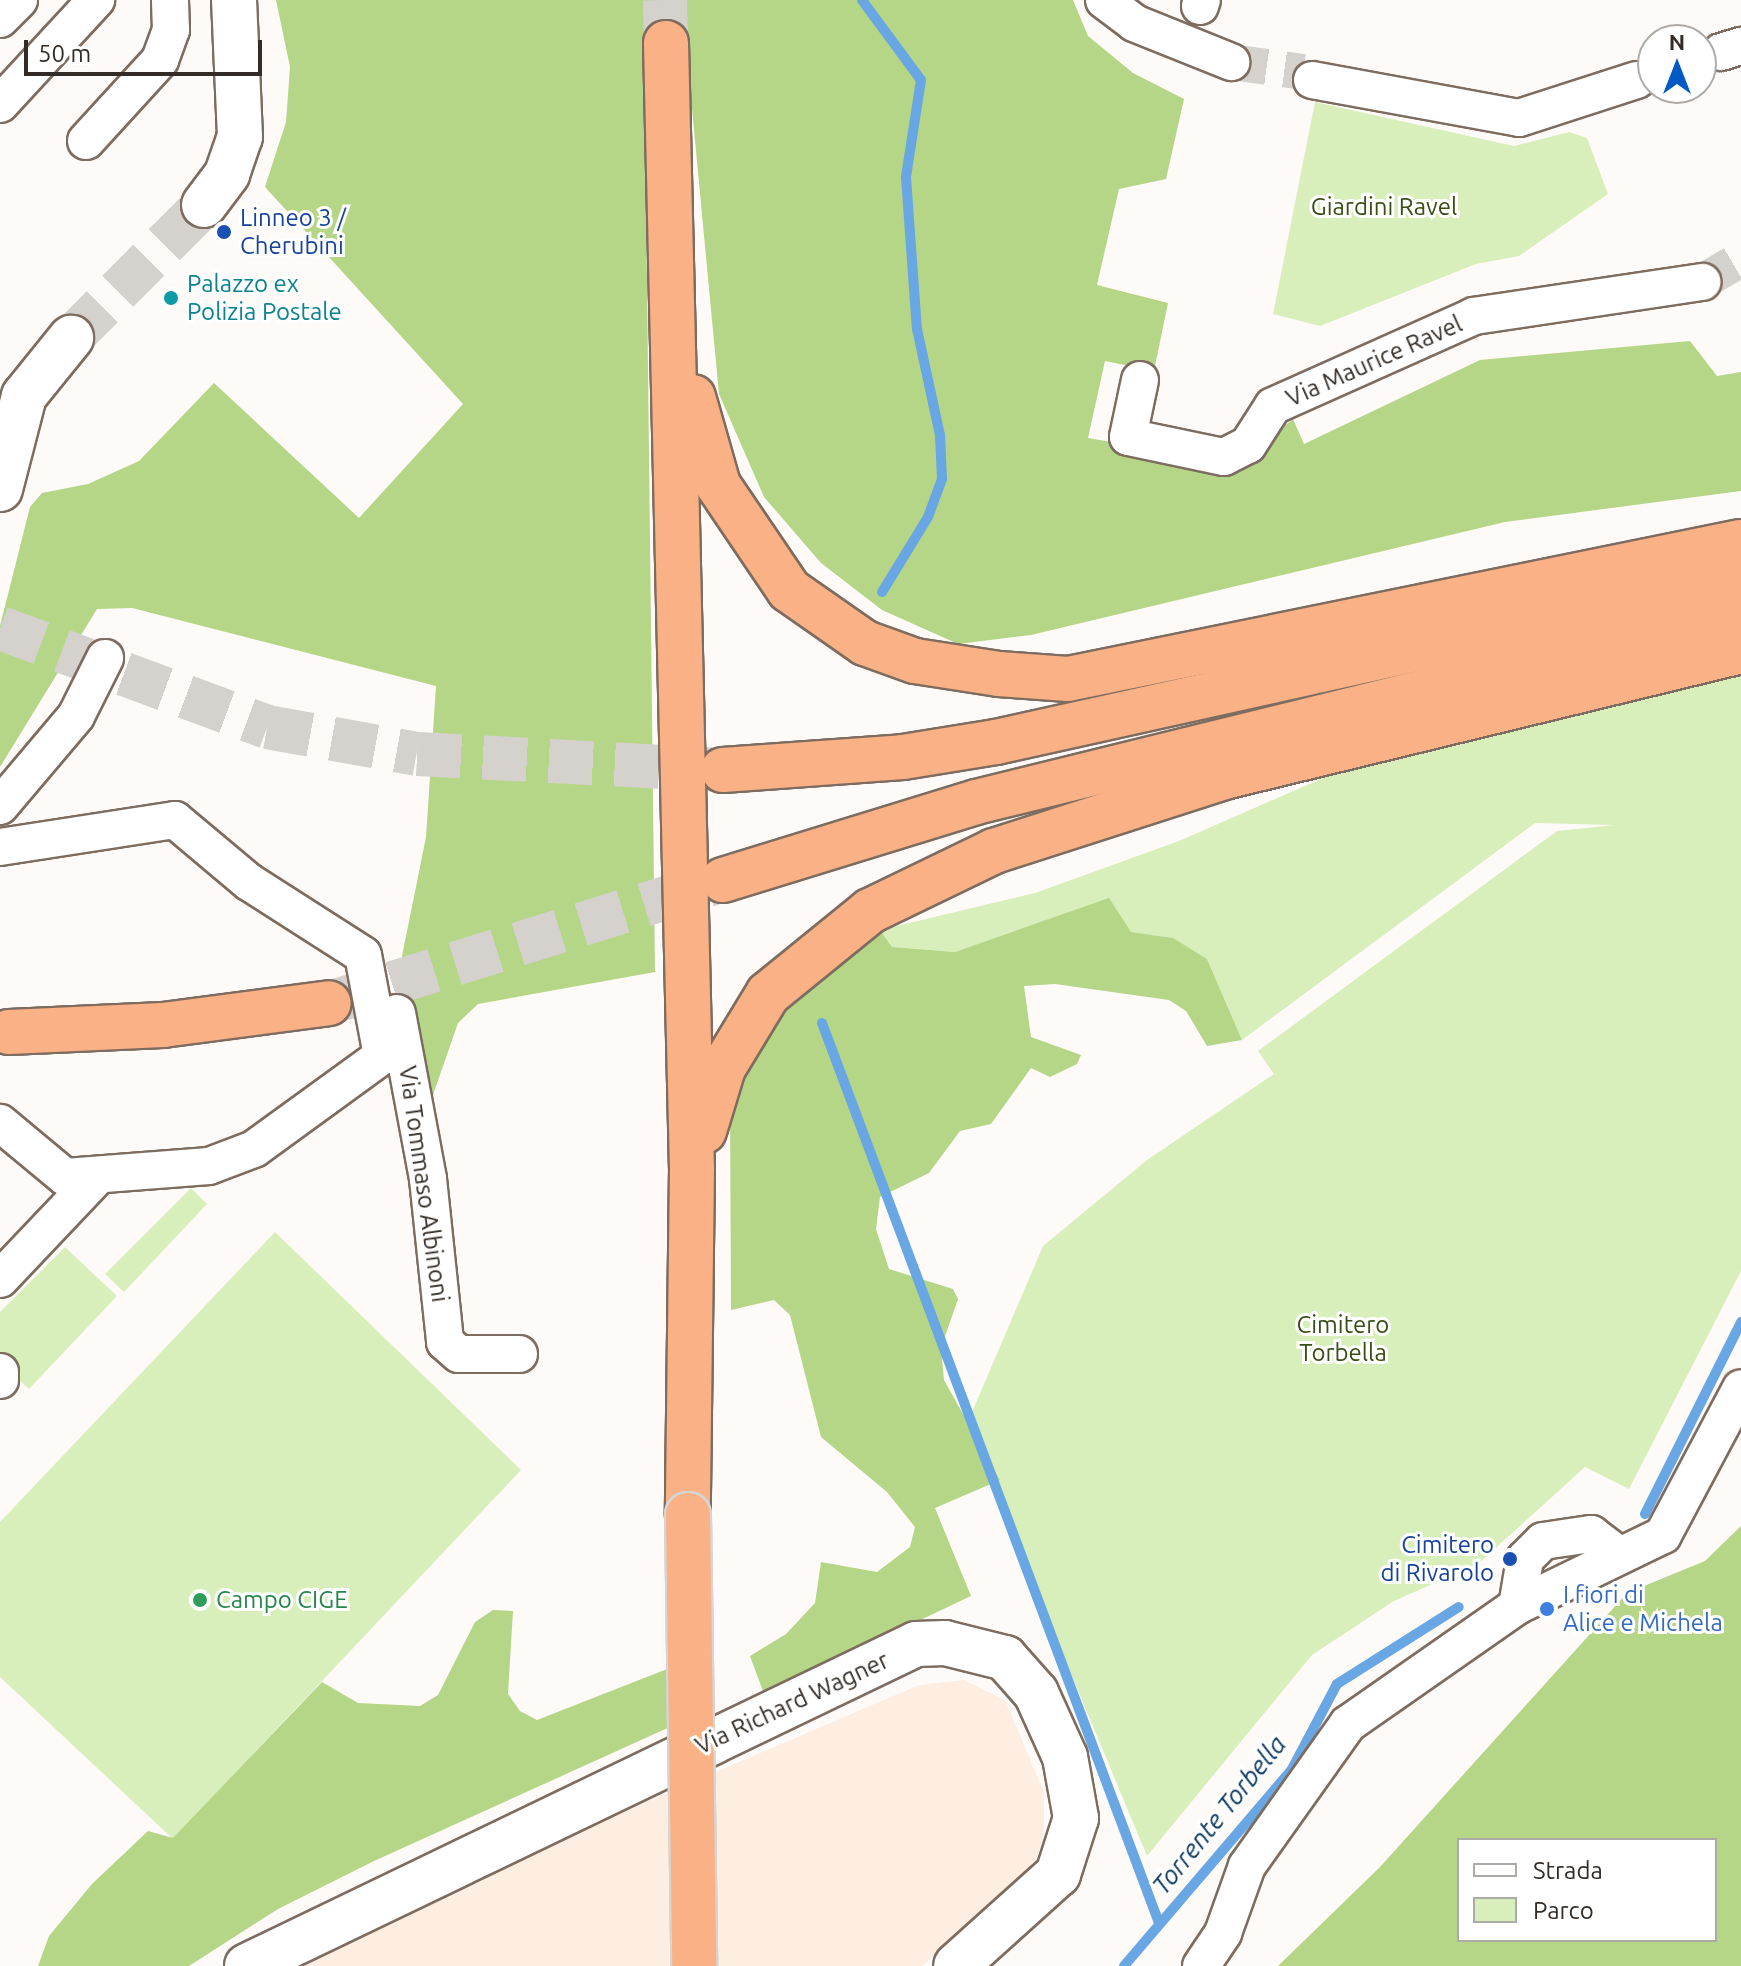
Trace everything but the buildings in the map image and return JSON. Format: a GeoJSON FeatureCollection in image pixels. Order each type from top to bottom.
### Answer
{"type":"FeatureCollection","features":[{"type":"Feature","properties":{"kind":"highway"},"geometry":{"type":"LineString","coordinates":[[666,43],[692,1168],[688,1515],[694,1966]]}},
{"type":"Feature","properties":{"kind":"highway"},"geometry":{"type":"LineString","coordinates":[[671,243],[696,415],[718,485],[743,530],[789,590],[820,616],[915,661],[1068,679],[1741,542]]}},
{"type":"Feature","properties":{"kind":"highway"},"geometry":{"type":"LineString","coordinates":[[723,770],[903,757],[996,742],[1741,577]]}},
{"type":"Feature","properties":{"kind":"highway"},"geometry":{"type":"LineString","coordinates":[[723,880],[976,802],[1741,614]]}},
{"type":"Feature","properties":{"kind":"highway"},"geometry":{"type":"LineString","coordinates":[[692,1168],[723,1068],[768,994],[883,904],[994,851],[1228,776],[1741,651]]}},
{"type":"Feature","properties":{"kind":"highway"},"geometry":{"type":"LineString","coordinates":[[9,1032],[163,1025],[329,1003]]}},
{"type":"Feature","properties":{"kind":"street"},"geometry":{"type":"LineString","coordinates":[[0,19],[19,0]]}},
{"type":"Feature","properties":{"kind":"street"},"geometry":{"type":"LineString","coordinates":[[0,104],[96,0]]}},
{"type":"Feature","properties":{"kind":"street"},"geometry":{"type":"LineString","coordinates":[[86,141],[160,60],[171,30],[170,0]]}},
{"type":"Feature","properties":{"kind":"street"},"geometry":{"type":"LineString","coordinates":[[204,205],[227,174],[240,137],[234,0]]}},
{"type":"Feature","properties":{"kind":"street"},"geometry":{"type":"LineString","coordinates":[[1104,0],[1134,23],[1231,62]]}},
{"type":"Feature","properties":{"kind":"street"},"geometry":{"type":"LineString","coordinates":[[1312,80],[1519,118],[1637,80]]}},
{"type":"Feature","properties":{"kind":"street","name":"Via Maurice Ravel"},"geometry":{"type":"LineString","coordinates":[[1140,380],[1128,437],[1224,457],[1248,445],[1273,406],[1474,316],[1702,282]]}},
{"type":"Feature","properties":{"kind":"street"},"geometry":{"type":"LineString","coordinates":[[0,489],[14,399],[71,338]]}},
{"type":"Feature","properties":{"kind":"street"},"geometry":{"type":"LineString","coordinates":[[0,806],[76,716],[105,658]]}},
{"type":"Feature","properties":{"kind":"street","name":"Via Tommaso Albinoni"},"geometry":{"type":"LineString","coordinates":[[0,847],[175,820],[249,882],[358,949],[367,964],[382,1056],[369,1070],[237,1159],[94,1180],[47,1168],[0,1123]]}},
{"type":"Feature","properties":{"kind":"street","name":"Via Tommaso Albinoni"},"geometry":{"type":"LineString","coordinates":[[367,964],[391,977],[428,1179],[445,1342],[459,1354],[519,1354]]}},
{"type":"Feature","properties":{"kind":"street"},"geometry":{"type":"LineString","coordinates":[[0,1279],[94,1180]]}},
{"type":"Feature","properties":{"kind":"street"},"geometry":{"type":"LineString","coordinates":[[0,1372],[0,1380]]}},
{"type":"Feature","properties":{"kind":"street"},"geometry":{"type":"LineString","coordinates":[[1201,1966],[1223,1933],[1247,1866],[1348,1724],[1517,1606],[1525,1559],[1543,1541],[1591,1534],[1620,1556],[1668,1530],[1741,1388]]}},
{"type":"Feature","properties":{"kind":"street","name":"Via Richard Wagner"},"geometry":{"type":"LineString","coordinates":[[247,1966],[916,1644],[945,1643],[1005,1658],[1036,1693],[1065,1757],[1076,1818],[1058,1874],[956,1966]]}},
{"type":"Feature","properties":{"kind":"shaded area"},"geometry":{"type":"Polygon","coordinates":[[[964,1680],[1005,1700],[1044,1792],[1044,1833],[1037,1857],[1014,1887],[922,1966],[291,1966],[508,1861],[919,1685],[964,1680]]]}},
{"type":"Feature","properties":{"kind":"green space"},"geometry":{"type":"Polygon","coordinates":[[[276,0],[1073,0],[1088,36],[1133,73],[1184,99],[1166,179],[1119,189],[1097,285],[1168,303],[1154,371],[1105,361],[1088,438],[1237,464],[1293,419],[1304,444],[1480,360],[1690,341],[1717,376],[1741,372],[1741,491],[1505,522],[1031,635],[958,644],[882,610],[821,563],[764,497],[719,394],[684,24],[644,22],[655,972],[478,1004],[458,1023],[426,1115],[402,956],[426,837],[436,686],[132,608],[97,609],[0,767],[0,626],[30,507],[42,493],[88,484],[139,461],[214,383],[359,518],[463,404],[265,187],[286,122],[290,67],[276,0]]]}},
{"type":"Feature","properties":{"kind":"green space","name":"Giardini Ravel"},"geometry":{"type":"Polygon","coordinates":[[[1315,102],[1514,146],[1569,132],[1587,138],[1608,194],[1519,256],[1476,264],[1320,326],[1273,314],[1315,102]]]}},
{"type":"Feature","properties":{"kind":"green space","name":"Cimitero Torbella"},"geometry":{"type":"Polygon","coordinates":[[[1741,670],[1741,1271],[1629,1489],[1585,1467],[1478,1564],[1394,1601],[1312,1655],[1147,1856],[967,1424],[1043,1246],[1147,1160],[1274,1074],[1258,1051],[1557,831],[1614,825],[1535,823],[1242,1040],[1207,959],[1172,938],[1131,932],[1118,916],[1015,932],[955,952],[892,947],[880,930],[1035,893],[1179,841],[1371,757],[1741,670]]]}},
{"type":"Feature","properties":{"kind":"green space"},"geometry":{"type":"Polygon","coordinates":[[[1109,898],[1131,932],[1173,938],[1207,959],[1242,1040],[1207,1046],[1186,1011],[1169,1000],[1055,984],[1024,986],[1031,1037],[1081,1055],[1077,1064],[1050,1077],[1031,1068],[991,1124],[960,1131],[929,1173],[880,1197],[876,1229],[889,1269],[953,1289],[958,1299],[941,1348],[944,1380],[1000,1480],[935,1508],[971,1596],[764,1694],[750,1656],[786,1634],[815,1603],[821,1562],[877,1572],[910,1547],[915,1527],[887,1492],[821,1437],[790,1315],[774,1300],[731,1310],[730,1098],[757,1041],[797,993],[880,930],[892,947],[955,952],[1109,898]]]}},
{"type":"Feature","properties":{"kind":"green space"},"geometry":{"type":"Polygon","coordinates":[[[191,1188],[207,1204],[124,1292],[105,1274],[191,1188]]]}},
{"type":"Feature","properties":{"kind":"green space","name":"Campo CIGE"},"geometry":{"type":"Polygon","coordinates":[[[275,1232],[521,1470],[173,1839],[0,1677],[0,1522],[275,1232]]]}},
{"type":"Feature","properties":{"kind":"green space"},"geometry":{"type":"Polygon","coordinates":[[[65,1247],[117,1296],[29,1389],[0,1363],[0,1312],[65,1247]]]}},
{"type":"Feature","properties":{"kind":"green space"},"geometry":{"type":"Polygon","coordinates":[[[1741,1526],[1741,1966],[1278,1966],[1380,1867],[1627,1593],[1705,1561],[1741,1526]]]}},
{"type":"Feature","properties":{"kind":"green space"},"geometry":{"type":"Polygon","coordinates":[[[493,1610],[513,1611],[508,1694],[520,1711],[537,1720],[685,1662],[672,1726],[374,1861],[278,1909],[189,1966],[38,1966],[49,1936],[92,1884],[148,1831],[173,1838],[322,1682],[358,1703],[420,1706],[438,1695],[475,1622],[493,1610]]]}},
{"type":"Feature","properties":{"kind":"waterway"},"geometry":{"type":"LineString","coordinates":[[862,0],[921,80],[906,177],[917,329],[940,435],[942,479],[928,517],[882,592]]}},
{"type":"Feature","properties":{"kind":"waterway"},"geometry":{"type":"LineString","coordinates":[[822,1023],[1159,1923]]}},
{"type":"Feature","properties":{"kind":"waterway","name":"Torrente Torbella"},"geometry":{"type":"LineString","coordinates":[[1645,1514],[1741,1322]]}},
{"type":"Feature","properties":{"kind":"waterway","name":"Torrente Torbella"},"geometry":{"type":"LineString","coordinates":[[1124,1966],[1292,1769],[1337,1684],[1459,1607]]}},
{"type":"Feature","properties":{"kind":"tunnel"},"geometry":{"type":"LineString","coordinates":[[665,0],[666,43]]}},
{"type":"Feature","properties":{"kind":"tunnel"},"geometry":{"type":"LineString","coordinates":[[1231,62],[1303,72],[1312,80]]}},
{"type":"Feature","properties":{"kind":"tunnel"},"geometry":{"type":"LineString","coordinates":[[71,338],[204,205]]}},
{"type":"Feature","properties":{"kind":"tunnel"},"geometry":{"type":"LineString","coordinates":[[1702,282],[1741,259]]}},
{"type":"Feature","properties":{"kind":"tunnel"},"geometry":{"type":"LineString","coordinates":[[0,628],[267,727],[417,754],[721,770]]}},
{"type":"Feature","properties":{"kind":"tunnel"},"geometry":{"type":"LineString","coordinates":[[329,1003],[720,881]]}},
{"type":"Feature","properties":{"kind":"place","name":"Linneo 3 / Cherubini"},"geometry":{"type":"Point","coordinates":[224,232]}},
{"type":"Feature","properties":{"kind":"place","name":"Palazzo ex Polizia Postale"},"geometry":{"type":"Point","coordinates":[171,298]}},
{"type":"Feature","properties":{"kind":"place","name":"Cimitero di Rivarolo"},"geometry":{"type":"Point","coordinates":[1510,1559]}},
{"type":"Feature","properties":{"kind":"place","name":"Campo CIGE"},"geometry":{"type":"Point","coordinates":[200,1600]}},
{"type":"Feature","properties":{"kind":"place","name":"I fiori di Alice e Michela"},"geometry":{"type":"Point","coordinates":[1547,1609]}}]}
